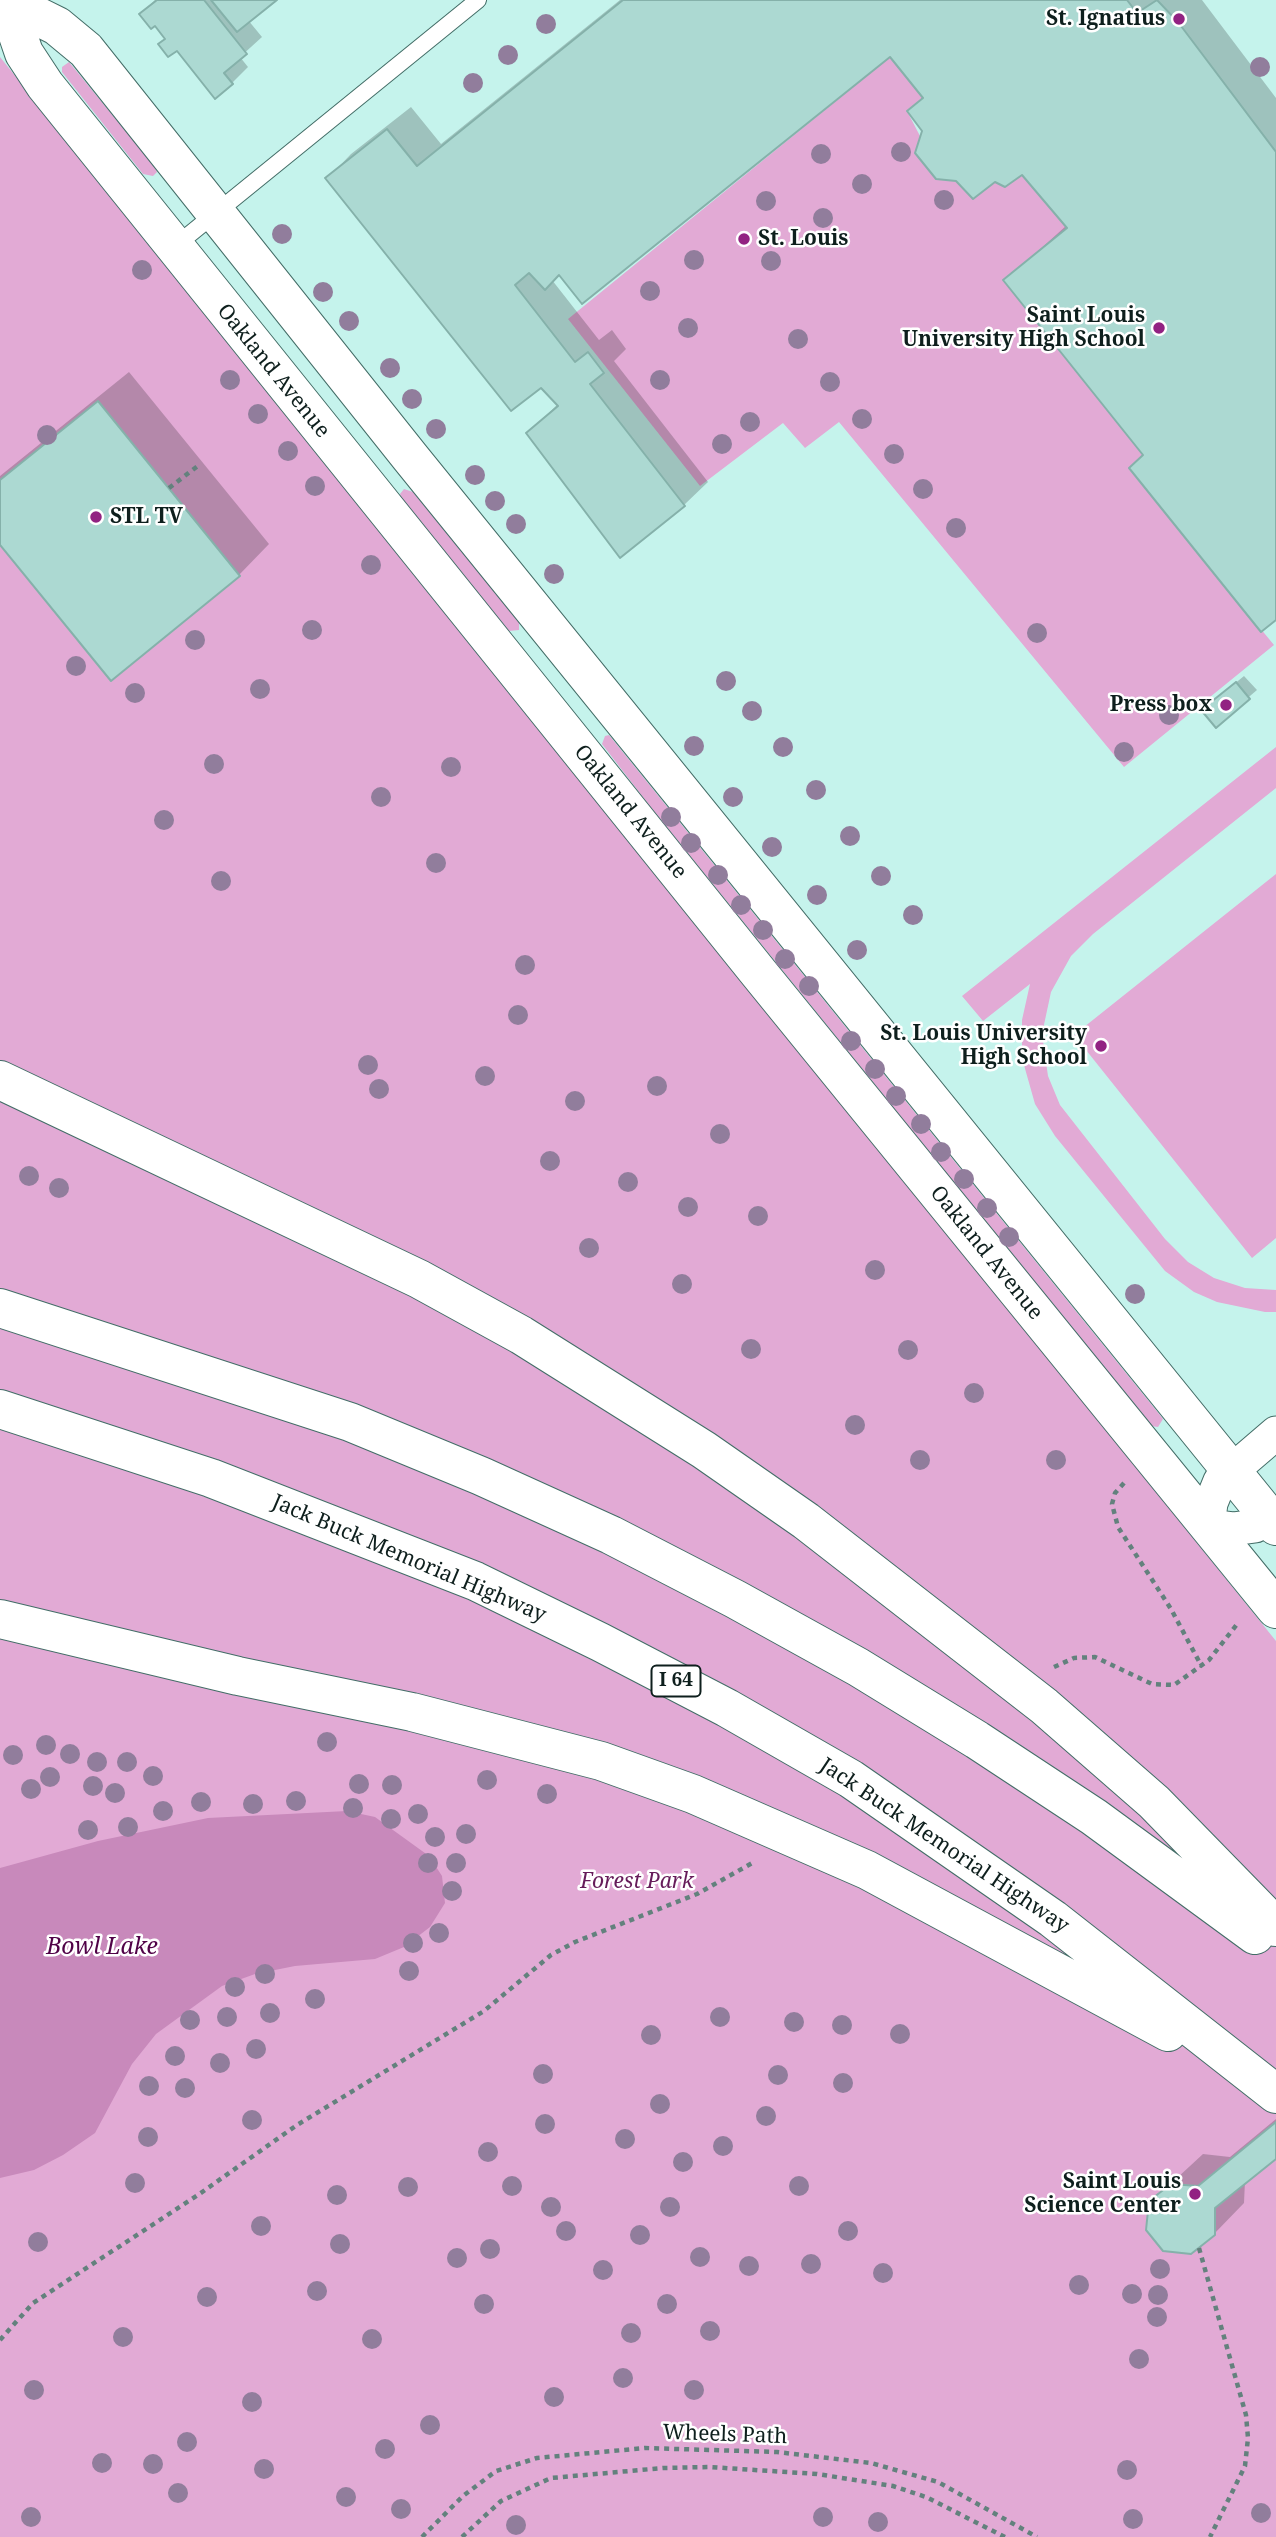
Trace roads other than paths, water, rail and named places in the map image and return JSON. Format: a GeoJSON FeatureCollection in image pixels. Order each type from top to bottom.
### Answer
{"type":"FeatureCollection","features":[{"type":"Feature","properties":{"kind":"main road","name":"Oakland Avenue"},"geometry":{"type":"LineString","coordinates":[[7,0],[57,26],[86,50],[1230,1469],[1274,1519]]}},
{"type":"Feature","properties":{"kind":"main road","name":"Oakland Avenue"},"geometry":{"type":"LineString","coordinates":[[7,0],[24,53],[45,85],[1276,1609]]}},
{"type":"Feature","properties":{"kind":"main road"},"geometry":{"type":"LineString","coordinates":[[0,1080],[419,1279],[521,1335],[704,1450],[806,1521],[1044,1706],[1154,1802],[1276,1927]]}},
{"type":"Feature","properties":{"kind":"main road"},"geometry":{"type":"LineString","coordinates":[[0,1308],[350,1422],[481,1476],[611,1535],[747,1605],[977,1740],[1094,1817],[1216,1904],[1276,1952]]}},
{"type":"Feature","properties":{"kind":"main road","name":"Jack Buck Memorial Highway"},"geometry":{"type":"LineString","coordinates":[[0,1409],[211,1478],[475,1581],[727,1708],[851,1779],[1053,1919],[1276,2095]]}},
{"type":"Feature","properties":{"kind":"main road"},"geometry":{"type":"LineString","coordinates":[[0,1619],[525,1739],[601,1761],[693,1794],[867,1870],[1132,2011],[1276,2095]]}},
{"type":"Feature","properties":{"kind":"street"},"geometry":{"type":"LineString","coordinates":[[1274,1519],[1255,1526],[1233,1529],[1208,1526],[1211,1503],[1220,1481],[1230,1469],[1276,1433]]}},
{"type":"Feature","properties":{"kind":"lane"},"geometry":{"type":"LineString","coordinates":[[174,247],[478,0]]}},
{"type":"Feature","properties":{"kind":"water","name":"Bowl Lake"},"geometry":{"type":"Polygon","coordinates":[[[347,1811],[375,1817],[429,1856],[442,1876],[445,1903],[430,1927],[404,1947],[375,1959],[295,1966],[255,1974],[222,1986],[156,2034],[132,2064],[95,2133],[63,2155],[34,2170],[0,2178],[0,1868],[98,1841],[208,1818],[347,1811]]]}},
{"type":"Feature","properties":{"kind":"place","name":"St. Ignatius"},"geometry":{"type":"Point","coordinates":[1179,19]}},
{"type":"Feature","properties":{"kind":"place","name":"St. Louis"},"geometry":{"type":"Point","coordinates":[744,239]}},
{"type":"Feature","properties":{"kind":"place","name":"Saint Louis University High School"},"geometry":{"type":"Point","coordinates":[1159,328]}},
{"type":"Feature","properties":{"kind":"place","name":"STL TV"},"geometry":{"type":"Point","coordinates":[96,517]}},
{"type":"Feature","properties":{"kind":"place","name":"Press box"},"geometry":{"type":"Point","coordinates":[1226,705]}},
{"type":"Feature","properties":{"kind":"place","name":"St. Louis University High School"},"geometry":{"type":"Point","coordinates":[1101,1046]}},
{"type":"Feature","properties":{"kind":"place","name":"Saint Louis Science Center"},"geometry":{"type":"Point","coordinates":[1195,2194]}},
{"type":"Feature","properties":{"kind":"park label","name":"Forest Park"},"geometry":{"type":"Point","coordinates":[637,1882]}}]}
